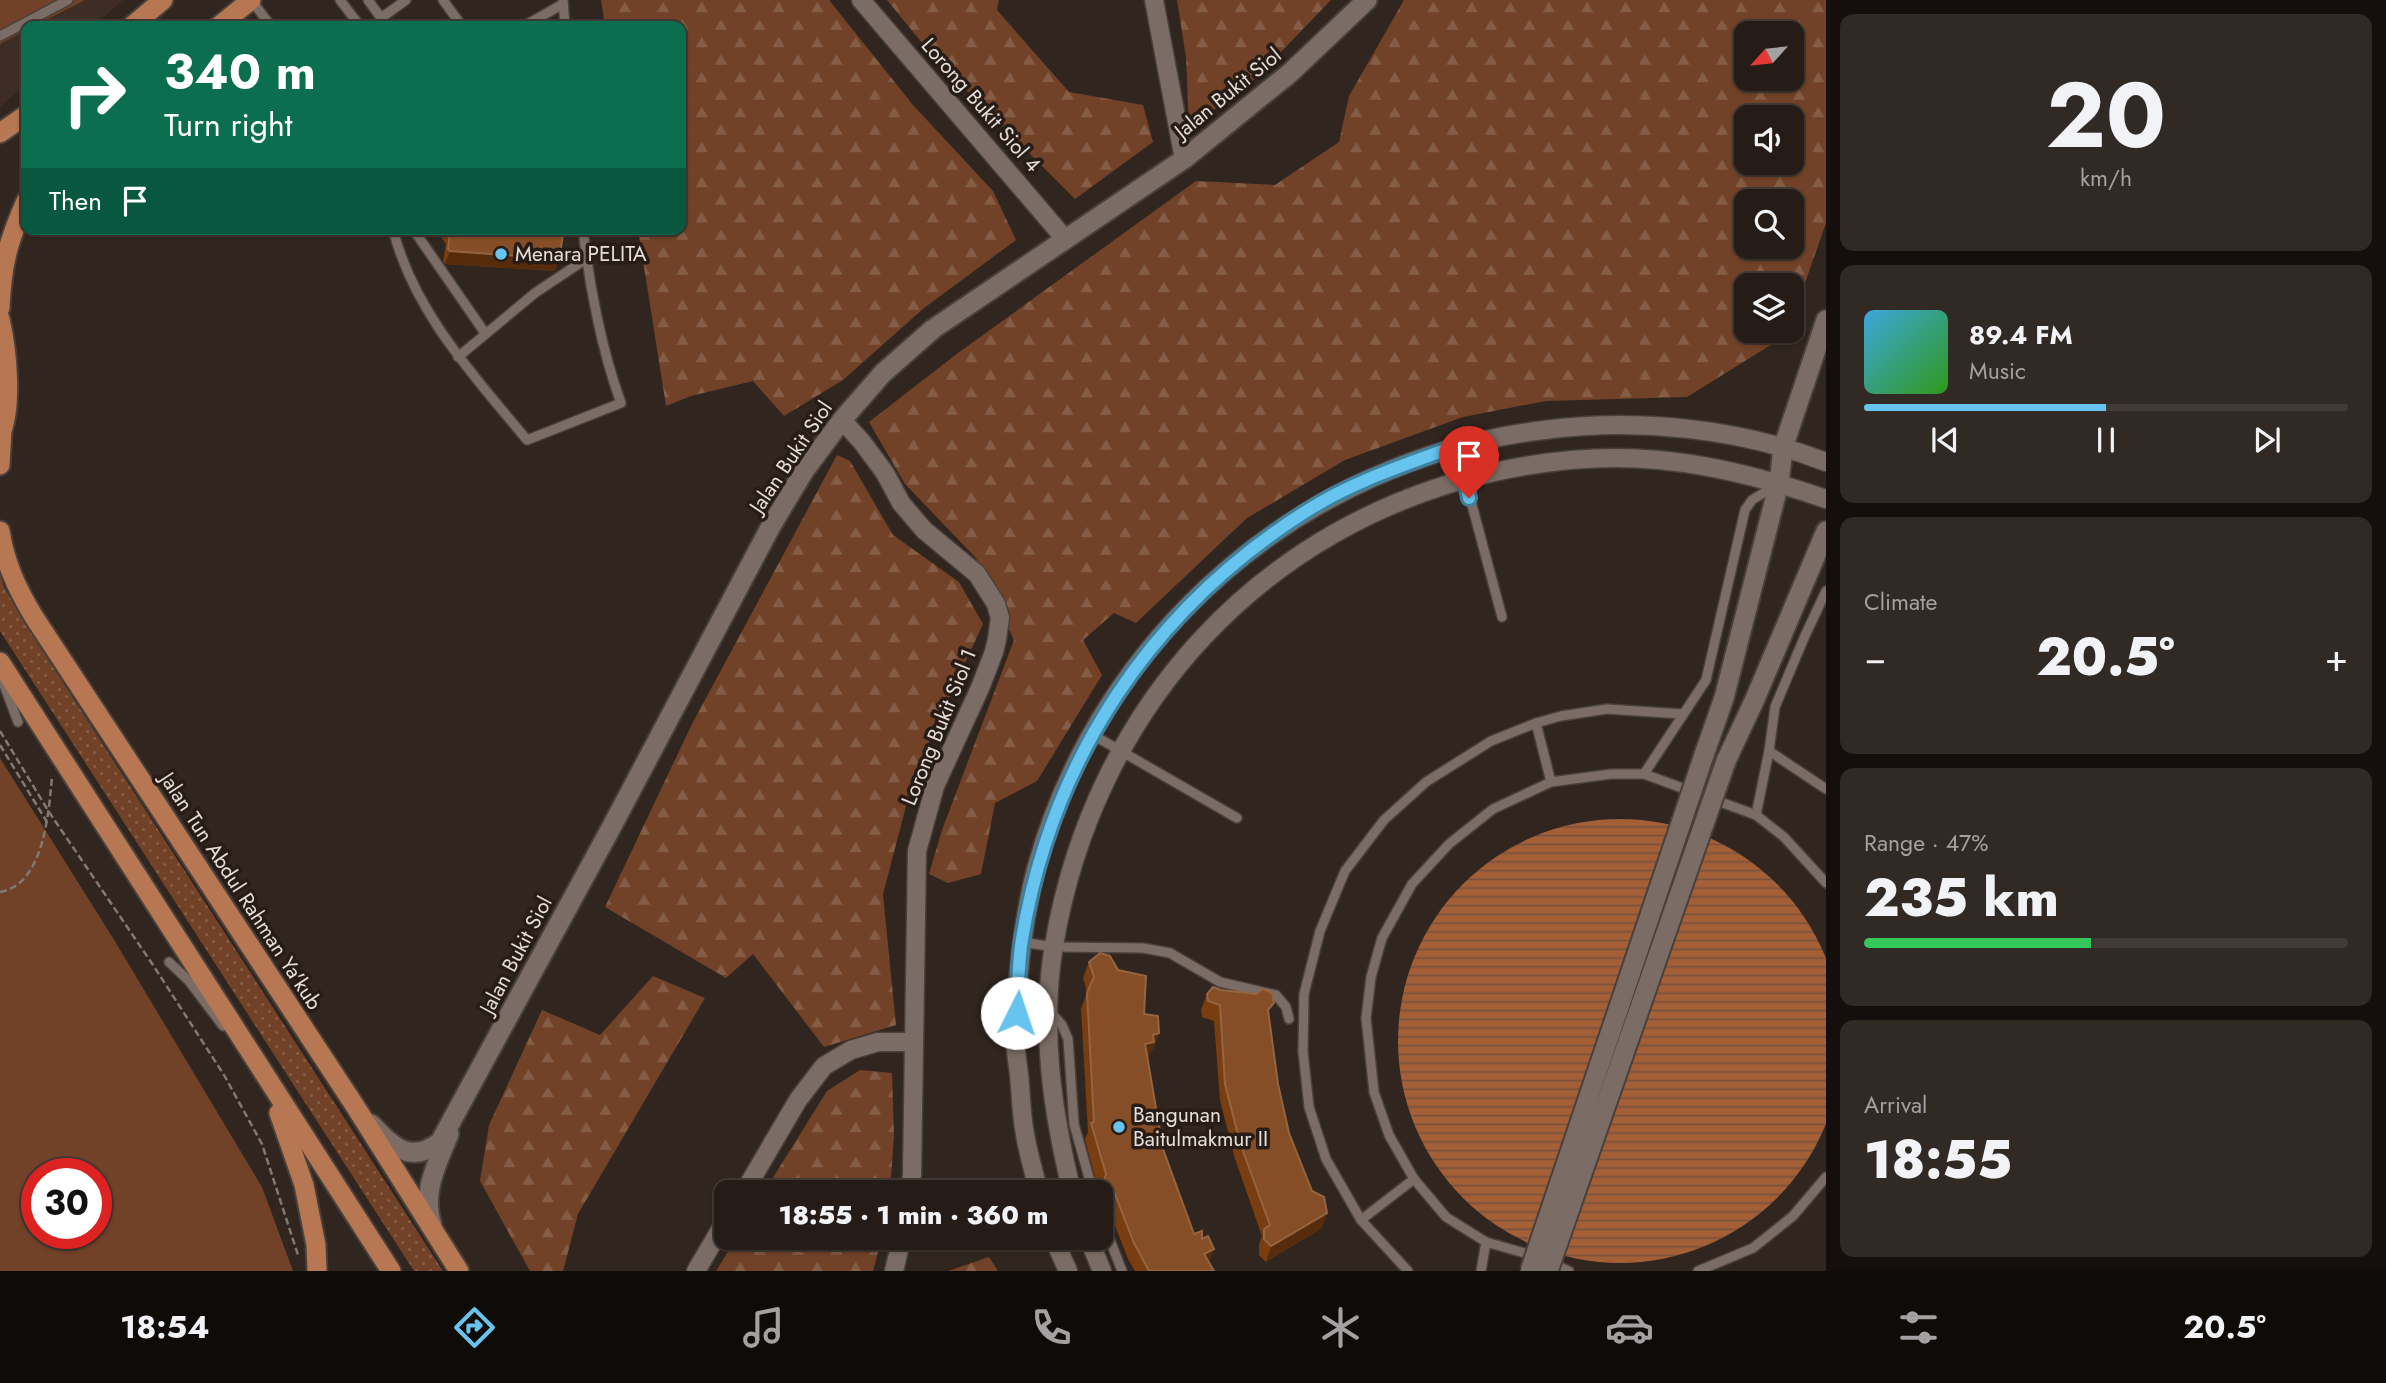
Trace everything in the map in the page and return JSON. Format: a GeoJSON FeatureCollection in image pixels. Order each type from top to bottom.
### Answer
{"type":"FeatureCollection","features":[{"type":"Feature","properties":{"kind":"main road"},"geometry":{"type":"LineString","coordinates":[[138,21],[163,0]]}},
{"type":"Feature","properties":{"kind":"main road"},"geometry":{"type":"LineString","coordinates":[[225,21],[251,0]]}},
{"type":"Feature","properties":{"kind":"main road"},"geometry":{"type":"LineString","coordinates":[[0,133],[21,118]]}},
{"type":"Feature","properties":{"kind":"main road"},"geometry":{"type":"LineString","coordinates":[[0,308],[7,245],[21,213]]}},
{"type":"Feature","properties":{"kind":"main road"},"geometry":{"type":"LineString","coordinates":[[0,319],[4,335],[7,385],[0,465]]}},
{"type":"Feature","properties":{"kind":"main road","name":"Jalan Tun Abdul Rahman Ya'kub"},"geometry":{"type":"LineString","coordinates":[[0,531],[6,561],[21,596],[34,617],[355,1106],[459,1271]]}},
{"type":"Feature","properties":{"kind":"main road"},"geometry":{"type":"LineString","coordinates":[[0,662],[391,1271]]}},
{"type":"Feature","properties":{"kind":"main road"},"geometry":{"type":"LineString","coordinates":[[227,1016],[282,1118],[304,1185],[316,1245],[308,1266]]}},
{"type":"Feature","properties":{"kind":"street","name":"Lorong Bukit Siol 4"},"geometry":{"type":"LineString","coordinates":[[860,0],[1066,240]]}},
{"type":"Feature","properties":{"kind":"street"},"geometry":{"type":"LineString","coordinates":[[1154,0],[1184,159]]}},
{"type":"Feature","properties":{"kind":"street","name":"Jalan Bukit Siol"},"geometry":{"type":"LineString","coordinates":[[457,1113],[771,526],[804,471],[842,420],[883,373],[933,329],[1184,159],[1290,73],[1367,0]]}},
{"type":"Feature","properties":{"kind":"street"},"geometry":{"type":"LineString","coordinates":[[1530,1271],[1724,698],[1779,483],[1783,448],[1826,320]]}},
{"type":"Feature","properties":{"kind":"street","name":"Lorong Bukit Siol 1"},"geometry":{"type":"LineString","coordinates":[[842,420],[862,442],[885,473],[901,503],[924,530],[977,574],[996,604],[999,618],[998,639],[980,688],[935,786],[917,851],[911,1180]]}},
{"type":"Feature","properties":{"kind":"street"},"geometry":{"type":"LineString","coordinates":[[1036,1180],[1024,1133],[1015,1037],[1021,942],[1036,870],[1060,800],[1091,734],[1134,668],[1176,618],[1243,555],[1319,504],[1377,474],[1451,448],[1513,434],[1564,427],[1641,425],[1705,431],[1783,448],[1826,462]]}},
{"type":"Feature","properties":{"kind":"street"},"geometry":{"type":"LineString","coordinates":[[1069,1180],[1058,1135],[1049,1072],[1048,1008],[1054,947],[1068,879],[1090,813],[1120,750],[1155,695],[1195,645],[1241,600],[1291,561],[1346,527],[1404,499],[1465,479],[1528,465],[1578,460],[1655,460],[1719,468],[1779,483],[1826,499]]}},
{"type":"Feature","properties":{"kind":"street"},"geometry":{"type":"LineString","coordinates":[[1548,1271],[1726,761],[1826,531]]}},
{"type":"Feature","properties":{"kind":"street"},"geometry":{"type":"LineString","coordinates":[[751,1180],[798,1100],[824,1066],[851,1051],[878,1042],[914,1042]]}},
{"type":"Feature","properties":{"kind":"street"},"geometry":{"type":"LineString","coordinates":[[355,1106],[397,1149],[415,1153],[429,1150],[440,1142],[457,1113]]}},
{"type":"Feature","properties":{"kind":"street"},"geometry":{"type":"LineString","coordinates":[[434,1233],[427,1202],[430,1184],[457,1113]]}},
{"type":"Feature","properties":{"kind":"street"},"geometry":{"type":"LineString","coordinates":[[696,1271],[714,1240]]}},
{"type":"Feature","properties":{"kind":"street"},"geometry":{"type":"LineString","coordinates":[[894,1271],[899,1250]]}},
{"type":"Feature","properties":{"kind":"street"},"geometry":{"type":"LineString","coordinates":[[1059,1250],[1068,1271]]}},
{"type":"Feature","properties":{"kind":"street"},"geometry":{"type":"LineString","coordinates":[[1093,1250],[1102,1271]]}},
{"type":"Feature","properties":{"kind":"lane"},"geometry":{"type":"LineString","coordinates":[[28,21],[68,0]]}},
{"type":"Feature","properties":{"kind":"lane"},"geometry":{"type":"LineString","coordinates":[[251,0],[267,21]]}},
{"type":"Feature","properties":{"kind":"lane"},"geometry":{"type":"LineString","coordinates":[[340,0],[356,21]]}},
{"type":"Feature","properties":{"kind":"lane"},"geometry":{"type":"LineString","coordinates":[[368,0],[383,21]]}},
{"type":"Feature","properties":{"kind":"lane"},"geometry":{"type":"LineString","coordinates":[[385,21],[405,0]]}},
{"type":"Feature","properties":{"kind":"lane"},"geometry":{"type":"LineString","coordinates":[[443,0],[459,21]]}},
{"type":"Feature","properties":{"kind":"lane"},"geometry":{"type":"LineString","coordinates":[[532,21],[563,2],[565,21]]}},
{"type":"Feature","properties":{"kind":"lane"},"geometry":{"type":"LineString","coordinates":[[0,36],[21,25]]}},
{"type":"Feature","properties":{"kind":"lane"},"geometry":{"type":"LineString","coordinates":[[394,235],[399,254],[416,292],[458,357],[527,440],[621,403],[612,378],[586,259],[584,235]]}},
{"type":"Feature","properties":{"kind":"lane"},"geometry":{"type":"LineString","coordinates":[[417,235],[485,333]]}},
{"type":"Feature","properties":{"kind":"lane"},"geometry":{"type":"LineString","coordinates":[[458,357],[535,293],[586,259]]}},
{"type":"Feature","properties":{"kind":"lane"},"geometry":{"type":"LineString","coordinates":[[1451,448],[1465,479],[1502,617]]}},
{"type":"Feature","properties":{"kind":"lane"},"geometry":{"type":"LineString","coordinates":[[1644,774],[1706,680],[1745,510],[1752,500],[1779,483]]}},
{"type":"Feature","properties":{"kind":"lane"},"geometry":{"type":"LineString","coordinates":[[1756,815],[1775,707],[1826,591]]}},
{"type":"Feature","properties":{"kind":"lane"},"geometry":{"type":"LineString","coordinates":[[0,674],[18,722]]}},
{"type":"Feature","properties":{"kind":"lane"},"geometry":{"type":"LineString","coordinates":[[1706,680],[1726,685]]}},
{"type":"Feature","properties":{"kind":"lane"},"geometry":{"type":"LineString","coordinates":[[1755,699],[1775,707]]}},
{"type":"Feature","properties":{"kind":"lane"},"geometry":{"type":"LineString","coordinates":[[1408,1271],[1361,1220],[1326,1159],[1309,1107],[1303,1052],[1304,994],[1320,931],[1345,871],[1384,820],[1426,782],[1491,741],[1561,716],[1607,709],[1682,714]]}},
{"type":"Feature","properties":{"kind":"lane"},"geometry":{"type":"LineString","coordinates":[[1536,723],[1550,782]]}},
{"type":"Feature","properties":{"kind":"lane"},"geometry":{"type":"LineString","coordinates":[[1091,734],[1237,818]]}},
{"type":"Feature","properties":{"kind":"lane"},"geometry":{"type":"LineString","coordinates":[[1769,751],[1826,789]]}},
{"type":"Feature","properties":{"kind":"lane"},"geometry":{"type":"LineString","coordinates":[[1569,1271],[1523,1251],[1486,1242],[1446,1217],[1414,1178],[1390,1135],[1374,1092],[1366,1018],[1371,977],[1382,938],[1412,884],[1449,844],[1493,809],[1550,782],[1611,774],[1644,774],[1756,815],[1784,837],[1826,883]]}},
{"type":"Feature","properties":{"kind":"lane"},"geometry":{"type":"LineString","coordinates":[[1021,942],[1054,947],[1143,948],[1170,953],[1220,982],[1276,995],[1286,1006],[1289,1019]]}},
{"type":"Feature","properties":{"kind":"lane"},"geometry":{"type":"LineString","coordinates":[[169,962],[189,981],[257,1072]]}},
{"type":"Feature","properties":{"kind":"lane"},"geometry":{"type":"LineString","coordinates":[[1048,1008],[1062,1025],[1068,1040],[1073,1124],[1089,1180]]}},
{"type":"Feature","properties":{"kind":"lane"},"geometry":{"type":"LineString","coordinates":[[1698,1271],[1754,1248],[1793,1216],[1826,1177]]}},
{"type":"Feature","properties":{"kind":"lane"},"geometry":{"type":"LineString","coordinates":[[1361,1220],[1414,1178]]}},
{"type":"Feature","properties":{"kind":"lane"},"geometry":{"type":"LineString","coordinates":[[1481,1271],[1486,1242]]}},
{"type":"Feature","properties":{"kind":"lane"},"geometry":{"type":"LineString","coordinates":[[1113,1248],[1122,1271]]}},
{"type":"Feature","properties":{"kind":"path"},"geometry":{"type":"LineString","coordinates":[[0,731],[49,812],[153,965],[230,1087],[262,1144],[308,1266]]}},
{"type":"Feature","properties":{"kind":"path"},"geometry":{"type":"LineString","coordinates":[[0,745],[47,822]]}},
{"type":"Feature","properties":{"kind":"path"},"geometry":{"type":"LineString","coordinates":[[0,892],[9,891],[30,871],[41,846],[47,822],[52,776]]}},
{"type":"Feature","properties":{"kind":"shaded area"},"geometry":{"type":"Polygon","coordinates":[[[0,0],[123,0],[99,21],[21,21],[21,88],[0,107],[0,0]]]}},
{"type":"Feature","properties":{"kind":"shaded area"},"geometry":{"type":"Polygon","coordinates":[[[1598,820],[1642,820],[1685,828],[1725,845],[1761,869],[1792,900],[1826,956],[1826,1126],[1805,1165],[1792,1182],[1761,1213],[1725,1237],[1685,1254],[1642,1262],[1598,1262],[1555,1254],[1515,1237],[1479,1213],[1448,1182],[1424,1146],[1407,1106],[1399,1063],[1399,1019],[1407,976],[1424,936],[1448,900],[1479,869],[1515,845],[1555,828],[1598,820]]]}},
{"type":"Feature","properties":{"kind":"green space"},"geometry":{"type":"Polygon","coordinates":[[[0,0],[85,0],[44,21],[21,21],[21,33],[0,44],[0,0]]]}},
{"type":"Feature","properties":{"kind":"green space"},"geometry":{"type":"Polygon","coordinates":[[[601,0],[829,0],[913,105],[993,191],[1016,240],[924,308],[843,380],[784,416],[753,381],[691,396],[666,406],[639,235],[686,235],[686,21],[604,21],[601,0]]]}},
{"type":"Feature","properties":{"kind":"green space"},"geometry":{"type":"Polygon","coordinates":[[[887,0],[999,0],[997,10],[1069,92],[1143,105],[1153,142],[1075,199],[936,60],[887,0]]]}},
{"type":"Feature","properties":{"kind":"green space"},"geometry":{"type":"Polygon","coordinates":[[[1177,0],[1331,0],[1245,89],[1189,126],[1186,57],[1177,0]]]}},
{"type":"Feature","properties":{"kind":"green space"},"geometry":{"type":"Polygon","coordinates":[[[1404,0],[1826,0],[1826,223],[1804,286],[1804,273],[1734,273],[1734,343],[1774,343],[1687,397],[1546,401],[1463,417],[1345,460],[1247,518],[1136,623],[1114,613],[1083,640],[1102,675],[1037,781],[995,803],[981,874],[948,883],[929,874],[942,830],[1014,640],[976,558],[905,484],[869,422],[958,353],[1196,181],[1275,185],[1339,142],[1349,96],[1404,0]]]}},
{"type":"Feature","properties":{"kind":"green space"},"geometry":{"type":"Polygon","coordinates":[[[837,455],[850,461],[893,535],[959,582],[983,624],[915,772],[883,894],[896,1025],[824,1047],[753,954],[726,978],[605,907],[692,724],[837,455]]]}},
{"type":"Feature","properties":{"kind":"green space"},"geometry":{"type":"Polygon","coordinates":[[[0,574],[4,587],[24,622],[443,1271],[414,1271],[0,631],[0,574]]]}},
{"type":"Feature","properties":{"kind":"green space"},"geometry":{"type":"Polygon","coordinates":[[[0,758],[113,938],[262,1187],[293,1271],[0,1271],[0,758]]]}},
{"type":"Feature","properties":{"kind":"green space"},"geometry":{"type":"Polygon","coordinates":[[[653,976],[705,998],[578,1214],[563,1271],[530,1271],[480,1181],[489,1125],[542,1010],[600,1035],[653,976]]]}},
{"type":"Feature","properties":{"kind":"green space"},"geometry":{"type":"Polygon","coordinates":[[[860,1070],[892,1073],[894,1135],[891,1180],[771,1180],[827,1091],[860,1070]]]}},
{"type":"Feature","properties":{"kind":"green space"},"geometry":{"type":"Polygon","coordinates":[[[729,1250],[879,1250],[873,1271],[716,1271],[729,1250]]]}},
{"type":"Feature","properties":{"kind":"green space"},"geometry":{"type":"Polygon","coordinates":[[[989,1257],[998,1271],[948,1271],[989,1257]]]}},
{"type":"Feature","properties":{"kind":"building"},"geometry":{"type":"Polygon","coordinates":[[[450,235],[563,235],[559,259],[448,249],[450,235]]]}},
{"type":"Feature","properties":{"kind":"building","name":"Bangunan Baitulmakmur II"},"geometry":{"type":"Polygon","coordinates":[[[1100,953],[1110,956],[1118,970],[1146,976],[1144,1014],[1158,1016],[1159,1033],[1153,1035],[1154,1042],[1145,1044],[1163,1149],[1194,1234],[1202,1231],[1202,1239],[1208,1236],[1214,1249],[1204,1254],[1214,1271],[1149,1271],[1134,1243],[1113,1189],[1113,1180],[1104,1180],[1106,1174],[1091,1123],[1094,1122],[1087,993],[1094,977],[1089,962],[1100,953]]]}},
{"type":"Feature","properties":{"kind":"building"},"geometry":{"type":"Polygon","coordinates":[[[1213,987],[1256,994],[1263,989],[1272,993],[1274,1003],[1268,1010],[1278,1084],[1289,1133],[1312,1191],[1324,1197],[1327,1213],[1271,1246],[1264,1239],[1264,1229],[1270,1225],[1240,1143],[1225,1084],[1220,1005],[1208,1001],[1207,994],[1213,987]]]}},
{"type":"Feature","properties":{"kind":"place","name":"Menara PELITA"},"geometry":{"type":"Point","coordinates":[501,254]}},
{"type":"Feature","properties":{"kind":"place","name":"Bangunan Baitulmakmur II"},"geometry":{"type":"Point","coordinates":[1119,1127]}},
{"type":"Feature","properties":{"kind":"route"},"geometry":{"type":"LineString","coordinates":[[1017,1013],[1021,942],[1036,870],[1060,800],[1091,734],[1134,668],[1185,608],[1243,555],[1264,540],[1307,510],[1377,474],[1451,448],[1465,479],[1469,498]]}}]}
